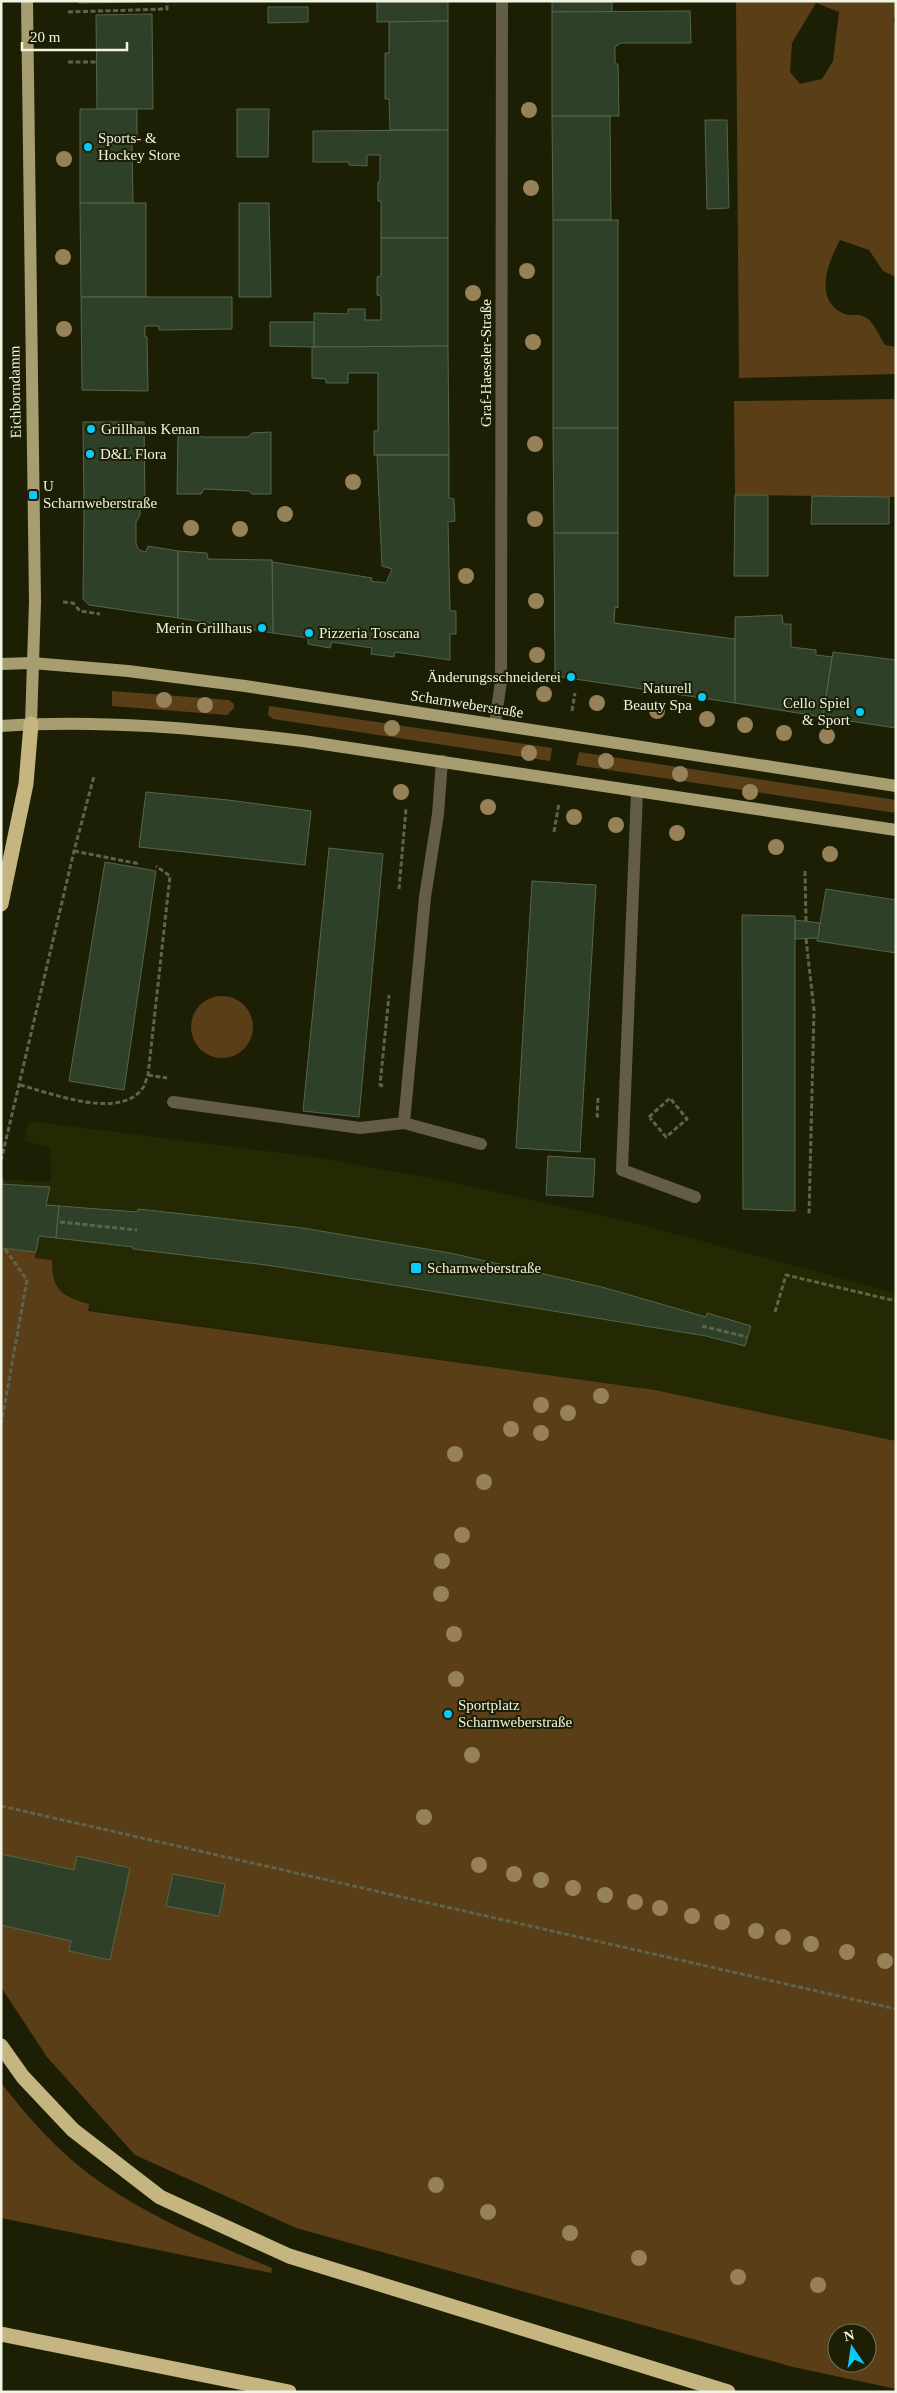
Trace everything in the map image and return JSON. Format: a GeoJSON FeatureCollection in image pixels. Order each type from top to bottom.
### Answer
{"type":"FeatureCollection","features":[{"type":"Feature","properties":{"kind":"highway"},"geometry":{"type":"LineString","coordinates":[[1,904],[25,791],[31,724]]}},
{"type":"Feature","properties":{"kind":"highway"},"geometry":{"type":"LineString","coordinates":[[1,2046],[23,2077],[73,2130],[160,2197],[289,2256],[728,2392]]}},
{"type":"Feature","properties":{"kind":"highway"},"geometry":{"type":"LineString","coordinates":[[1,2334],[289,2392]]}},
{"type":"Feature","properties":{"kind":"main road","name":"Eichborndamm"},"geometry":{"type":"LineString","coordinates":[[27,1],[35,602],[32,663]]}},
{"type":"Feature","properties":{"kind":"main road","name":"Scharnweberstraße"},"geometry":{"type":"LineString","coordinates":[[1,664],[32,663],[128,671],[226,684],[896,786]]}},
{"type":"Feature","properties":{"kind":"main road"},"geometry":{"type":"LineString","coordinates":[[31,724],[32,663]]}},
{"type":"Feature","properties":{"kind":"main road"},"geometry":{"type":"LineString","coordinates":[[1,726],[96,724],[219,731],[303,740],[896,830]]}},
{"type":"Feature","properties":{"kind":"street","name":"Graf-Haeseler-Straße"},"geometry":{"type":"LineString","coordinates":[[495,724],[501,681],[502,1]]}},
{"type":"Feature","properties":{"kind":"street"},"geometry":{"type":"LineString","coordinates":[[404,1123],[426,897],[438,814],[442,762]]}},
{"type":"Feature","properties":{"kind":"street"},"geometry":{"type":"LineString","coordinates":[[637,790],[622,1170],[695,1197]]}},
{"type":"Feature","properties":{"kind":"street"},"geometry":{"type":"LineString","coordinates":[[173,1102],[360,1128],[404,1123],[481,1144]]}},
{"type":"Feature","properties":{"kind":"path"},"geometry":{"type":"LineString","coordinates":[[68,12],[167,9],[167,1]]}},
{"type":"Feature","properties":{"kind":"path"},"geometry":{"type":"LineString","coordinates":[[68,62],[97,62]]}},
{"type":"Feature","properties":{"kind":"path"},"geometry":{"type":"LineString","coordinates":[[63,602],[73,603],[80,611],[100,614]]}},
{"type":"Feature","properties":{"kind":"path"},"geometry":{"type":"LineString","coordinates":[[571,719],[575,693]]}},
{"type":"Feature","properties":{"kind":"path"},"geometry":{"type":"LineString","coordinates":[[1,1161],[74,851],[94,776]]}},
{"type":"Feature","properties":{"kind":"path"},"geometry":{"type":"LineString","coordinates":[[554,832],[560,796]]}},
{"type":"Feature","properties":{"kind":"path"},"geometry":{"type":"LineString","coordinates":[[399,892],[406,809]]}},
{"type":"Feature","properties":{"kind":"path"},"geometry":{"type":"LineString","coordinates":[[74,851],[140,864]]}},
{"type":"Feature","properties":{"kind":"path"},"geometry":{"type":"LineString","coordinates":[[20,1085],[103,1105],[126,1101],[142,1089],[148,1075],[170,876],[156,866]]}},
{"type":"Feature","properties":{"kind":"path"},"geometry":{"type":"LineString","coordinates":[[804,871],[806,921]]}},
{"type":"Feature","properties":{"kind":"path"},"geometry":{"type":"LineString","coordinates":[[806,938],[814,1010],[809,1216]]}},
{"type":"Feature","properties":{"kind":"path"},"geometry":{"type":"LineString","coordinates":[[623,1116],[649,1117],[670,1098],[688,1119],[666,1137],[649,1117]]}},
{"type":"Feature","properties":{"kind":"path"},"geometry":{"type":"LineString","coordinates":[[1,1178],[2,1184]]}},
{"type":"Feature","properties":{"kind":"path"},"geometry":{"type":"LineString","coordinates":[[60,1222],[137,1230]]}},
{"type":"Feature","properties":{"kind":"path"},"geometry":{"type":"LineString","coordinates":[[1,1425],[27,1280],[5,1249]]}},
{"type":"Feature","properties":{"kind":"path"},"geometry":{"type":"LineString","coordinates":[[775,1312],[786,1275],[896,1301]]}},
{"type":"Feature","properties":{"kind":"path"},"geometry":{"type":"LineString","coordinates":[[702,1326],[747,1337]]}},
{"type":"Feature","properties":{"kind":"path"},"geometry":{"type":"LineString","coordinates":[[1,1806],[896,2009]]}},
{"type":"Feature","properties":{"kind":"shaded area"},"geometry":{"type":"Polygon","coordinates":[[[736,1],[896,1],[896,18],[893,18],[896,27],[896,277],[883,271],[869,250],[840,240],[828,268],[826,289],[828,298],[833,306],[842,313],[865,317],[873,324],[885,345],[896,347],[896,374],[739,378],[736,1]],[[816,3],[792,43],[790,72],[800,84],[822,79],[833,61],[839,12],[816,3]]]}},
{"type":"Feature","properties":{"kind":"shaded area"},"geometry":{"type":"Polygon","coordinates":[[[896,399],[896,497],[735,495],[734,401],[896,399]]]}},
{"type":"Feature","properties":{"kind":"shaded area"},"geometry":{"type":"Polygon","coordinates":[[[112,691],[229,700],[234,704],[234,708],[227,715],[112,706],[112,691]]]}},
{"type":"Feature","properties":{"kind":"shaded area"},"geometry":{"type":"Polygon","coordinates":[[[269,706],[552,748],[550,761],[273,719],[268,715],[269,706]]]}},
{"type":"Feature","properties":{"kind":"shaded area"},"geometry":{"type":"Polygon","coordinates":[[[579,752],[896,800],[896,813],[576,765],[579,752]]]}},
{"type":"Feature","properties":{"kind":"shaded area"},"geometry":{"type":"Polygon","coordinates":[[[216,996],[228,996],[244,1005],[251,1015],[253,1027],[251,1039],[244,1049],[228,1058],[216,1058],[205,1053],[196,1044],[191,1033],[191,1021],[196,1010],[205,1001],[216,996]]]}},
{"type":"Feature","properties":{"kind":"shaded area"},"geometry":{"type":"Polygon","coordinates":[[[29,1121],[314,1157],[446,1181],[630,1222],[896,1293],[896,1441],[655,1390],[88,1310],[88,1304],[67,1298],[57,1288],[52,1273],[35,1258],[36,1252],[1,1248],[1,1179],[51,1182],[50,1147],[24,1141],[29,1121]]]}},
{"type":"Feature","properties":{"kind":"shaded area","name":"Sportplatz Scharnweberstraße"},"geometry":{"type":"Polygon","coordinates":[[[1,1248],[36,1252],[35,1258],[52,1260],[52,1270],[56,1285],[71,1298],[89,1304],[88,1311],[655,1390],[896,1441],[896,2389],[793,2367],[296,2228],[135,2155],[47,2057],[1,1987],[1,1248]]]}},
{"type":"Feature","properties":{"kind":"shaded area"},"geometry":{"type":"Polygon","coordinates":[[[1,2083],[42,2131],[89,2174],[110,2189],[178,2227],[272,2268],[271,2273],[1,2218],[1,2083]]]}},
{"type":"Feature","properties":{"kind":"building"},"geometry":{"type":"Polygon","coordinates":[[[79,1],[138,1],[138,2],[79,3],[79,1]]]}},
{"type":"Feature","properties":{"kind":"building"},"geometry":{"type":"Polygon","coordinates":[[[377,1],[448,1],[448,21],[377,22],[377,1]]]}},
{"type":"Feature","properties":{"kind":"building"},"geometry":{"type":"Polygon","coordinates":[[[552,1],[612,1],[612,12],[552,12],[552,1]]]}},
{"type":"Feature","properties":{"kind":"building"},"geometry":{"type":"Polygon","coordinates":[[[268,7],[308,7],[308,22],[268,23],[268,7]]]}},
{"type":"Feature","properties":{"kind":"building"},"geometry":{"type":"Polygon","coordinates":[[[690,11],[691,43],[621,43],[615,47],[615,64],[618,64],[619,116],[552,116],[552,12],[690,11]]]}},
{"type":"Feature","properties":{"kind":"building"},"geometry":{"type":"Polygon","coordinates":[[[152,14],[153,109],[97,109],[96,15],[152,14]]]}},
{"type":"Feature","properties":{"kind":"building"},"geometry":{"type":"Polygon","coordinates":[[[448,21],[448,130],[390,130],[389,99],[385,99],[385,53],[389,53],[389,22],[448,21]]]}},
{"type":"Feature","properties":{"kind":"building"},"geometry":{"type":"Polygon","coordinates":[[[80,109],[137,109],[137,142],[132,142],[133,203],[80,203],[80,109]]]}},
{"type":"Feature","properties":{"kind":"building"},"geometry":{"type":"Polygon","coordinates":[[[237,109],[269,109],[268,157],[237,157],[237,109]]]}},
{"type":"Feature","properties":{"kind":"building"},"geometry":{"type":"Polygon","coordinates":[[[552,116],[610,116],[611,220],[553,220],[552,116]]]}},
{"type":"Feature","properties":{"kind":"building"},"geometry":{"type":"Polygon","coordinates":[[[705,120],[727,120],[729,208],[707,209],[705,120]]]}},
{"type":"Feature","properties":{"kind":"building"},"geometry":{"type":"Polygon","coordinates":[[[448,130],[448,238],[381,238],[381,201],[378,201],[380,155],[367,155],[367,166],[349,165],[349,162],[313,162],[313,131],[448,130]]]}},
{"type":"Feature","properties":{"kind":"building"},"geometry":{"type":"Polygon","coordinates":[[[80,203],[146,203],[146,297],[81,297],[80,203]]]}},
{"type":"Feature","properties":{"kind":"building"},"geometry":{"type":"Polygon","coordinates":[[[239,203],[269,203],[271,297],[239,297],[239,203]]]}},
{"type":"Feature","properties":{"kind":"building"},"geometry":{"type":"Polygon","coordinates":[[[553,220],[618,220],[618,428],[553,428],[553,220]]]}},
{"type":"Feature","properties":{"kind":"building"},"geometry":{"type":"Polygon","coordinates":[[[381,238],[448,238],[448,346],[314,347],[314,313],[348,314],[348,309],[365,309],[365,320],[381,320],[381,296],[377,295],[377,277],[381,276],[381,238]]]}},
{"type":"Feature","properties":{"kind":"building"},"geometry":{"type":"Polygon","coordinates":[[[81,297],[232,297],[232,329],[159,330],[159,326],[145,326],[148,391],[82,390],[81,297]]]}},
{"type":"Feature","properties":{"kind":"building"},"geometry":{"type":"Polygon","coordinates":[[[270,322],[314,322],[314,347],[270,346],[270,322]]]}},
{"type":"Feature","properties":{"kind":"building"},"geometry":{"type":"Polygon","coordinates":[[[448,346],[449,455],[374,455],[374,431],[378,431],[378,373],[348,373],[348,383],[326,383],[326,379],[312,378],[312,347],[448,346]]]}},
{"type":"Feature","properties":{"kind":"building"},"geometry":{"type":"Polygon","coordinates":[[[83,422],[144,422],[145,506],[84,507],[83,422]]]}},
{"type":"Feature","properties":{"kind":"building"},"geometry":{"type":"Polygon","coordinates":[[[553,428],[618,428],[618,533],[554,533],[553,428]]]}},
{"type":"Feature","properties":{"kind":"building"},"geometry":{"type":"Polygon","coordinates":[[[271,432],[271,494],[204,489],[201,494],[177,494],[178,433],[200,433],[201,437],[248,437],[252,433],[271,432]]]}},
{"type":"Feature","properties":{"kind":"building"},"geometry":{"type":"Polygon","coordinates":[[[377,455],[449,455],[449,498],[454,499],[455,521],[448,522],[450,611],[456,611],[456,634],[450,634],[450,660],[395,652],[394,657],[371,654],[372,648],[332,642],[330,648],[308,644],[308,638],[273,633],[272,562],[372,578],[371,581],[386,583],[392,569],[382,566],[377,455]]]}},
{"type":"Feature","properties":{"kind":"building"},"geometry":{"type":"Polygon","coordinates":[[[735,495],[768,495],[768,576],[734,576],[735,495]]]}},
{"type":"Feature","properties":{"kind":"building"},"geometry":{"type":"Polygon","coordinates":[[[812,496],[889,497],[889,524],[811,524],[812,496]]]}},
{"type":"Feature","properties":{"kind":"building"},"geometry":{"type":"Polygon","coordinates":[[[140,506],[140,515],[136,522],[136,544],[139,550],[146,552],[148,546],[178,551],[178,618],[89,605],[83,599],[84,507],[140,506]]]}},
{"type":"Feature","properties":{"kind":"building"},"geometry":{"type":"Polygon","coordinates":[[[554,533],[618,533],[618,608],[615,607],[614,623],[735,639],[735,703],[555,676],[554,533]]]}},
{"type":"Feature","properties":{"kind":"building"},"geometry":{"type":"Polygon","coordinates":[[[178,551],[207,553],[208,559],[272,560],[273,633],[178,618],[178,551]]]}},
{"type":"Feature","properties":{"kind":"building"},"geometry":{"type":"Polygon","coordinates":[[[782,615],[783,624],[791,624],[791,647],[816,650],[816,655],[832,657],[823,717],[735,703],[735,617],[782,615]]]}},
{"type":"Feature","properties":{"kind":"building"},"geometry":{"type":"Polygon","coordinates":[[[833,652],[896,660],[896,728],[823,717],[833,652]]]}},
{"type":"Feature","properties":{"kind":"building"},"geometry":{"type":"Polygon","coordinates":[[[146,792],[311,811],[305,865],[139,847],[146,792]]]}},
{"type":"Feature","properties":{"kind":"building"},"geometry":{"type":"Polygon","coordinates":[[[329,848],[383,854],[359,1117],[303,1111],[329,848]]]}},
{"type":"Feature","properties":{"kind":"building"},"geometry":{"type":"Polygon","coordinates":[[[105,862],[156,871],[124,1090],[69,1081],[105,862]]]}},
{"type":"Feature","properties":{"kind":"building"},"geometry":{"type":"Polygon","coordinates":[[[532,881],[596,885],[580,1152],[516,1148],[532,881]]]}},
{"type":"Feature","properties":{"kind":"building"},"geometry":{"type":"Polygon","coordinates":[[[826,889],[896,900],[896,953],[817,941],[826,889]]]}},
{"type":"Feature","properties":{"kind":"building"},"geometry":{"type":"Polygon","coordinates":[[[742,915],[795,916],[795,1211],[743,1209],[742,915]]]}},
{"type":"Feature","properties":{"kind":"building"},"geometry":{"type":"Polygon","coordinates":[[[795,920],[820,923],[818,938],[795,939],[795,920]]]}},
{"type":"Feature","properties":{"kind":"building"},"geometry":{"type":"Polygon","coordinates":[[[548,1156],[595,1159],[593,1197],[546,1195],[548,1156]]]}},
{"type":"Feature","properties":{"kind":"building"},"geometry":{"type":"Polygon","coordinates":[[[1,1184],[50,1187],[46,1205],[59,1206],[56,1238],[39,1236],[36,1252],[1,1248],[1,1184]]]}},
{"type":"Feature","properties":{"kind":"building"},"geometry":{"type":"Polygon","coordinates":[[[59,1206],[137,1212],[138,1209],[303,1228],[450,1253],[602,1287],[706,1317],[707,1313],[751,1326],[745,1346],[706,1336],[266,1265],[56,1238],[59,1206]]]}},
{"type":"Feature","properties":{"kind":"building"},"geometry":{"type":"Polygon","coordinates":[[[1,1854],[74,1870],[77,1856],[130,1868],[110,1960],[69,1951],[71,1941],[1,1925],[1,1854]]]}},
{"type":"Feature","properties":{"kind":"building"},"geometry":{"type":"Polygon","coordinates":[[[173,1874],[225,1884],[219,1916],[166,1906],[173,1874]]]}},
{"type":"Feature","properties":{"kind":"place","name":"Sports- & Hockey Store"},"geometry":{"type":"Point","coordinates":[88,147]}},
{"type":"Feature","properties":{"kind":"place","name":"Grillhaus Kenan"},"geometry":{"type":"Point","coordinates":[91,429]}},
{"type":"Feature","properties":{"kind":"place","name":"D&L Flora"},"geometry":{"type":"Point","coordinates":[90,454]}},
{"type":"Feature","properties":{"kind":"place","name":"U Scharnweberstraße"},"geometry":{"type":"Point","coordinates":[33,495]}},
{"type":"Feature","properties":{"kind":"place","name":"Merin Grillhaus"},"geometry":{"type":"Point","coordinates":[262,628]}},
{"type":"Feature","properties":{"kind":"place","name":"Pizzeria Toscana"},"geometry":{"type":"Point","coordinates":[309,633]}},
{"type":"Feature","properties":{"kind":"place","name":"Änderungsschneiderei"},"geometry":{"type":"Point","coordinates":[571,677]}},
{"type":"Feature","properties":{"kind":"place","name":"Naturell Beauty Spa"},"geometry":{"type":"Point","coordinates":[702,697]}},
{"type":"Feature","properties":{"kind":"place","name":"Cello Spiel & Sport"},"geometry":{"type":"Point","coordinates":[860,712]}},
{"type":"Feature","properties":{"kind":"place","name":"Scharnweberstraße"},"geometry":{"type":"Point","coordinates":[416,1268]}},
{"type":"Feature","properties":{"kind":"place","name":"Sportplatz Scharnweberstraße"},"geometry":{"type":"Point","coordinates":[448,1714]}}]}
